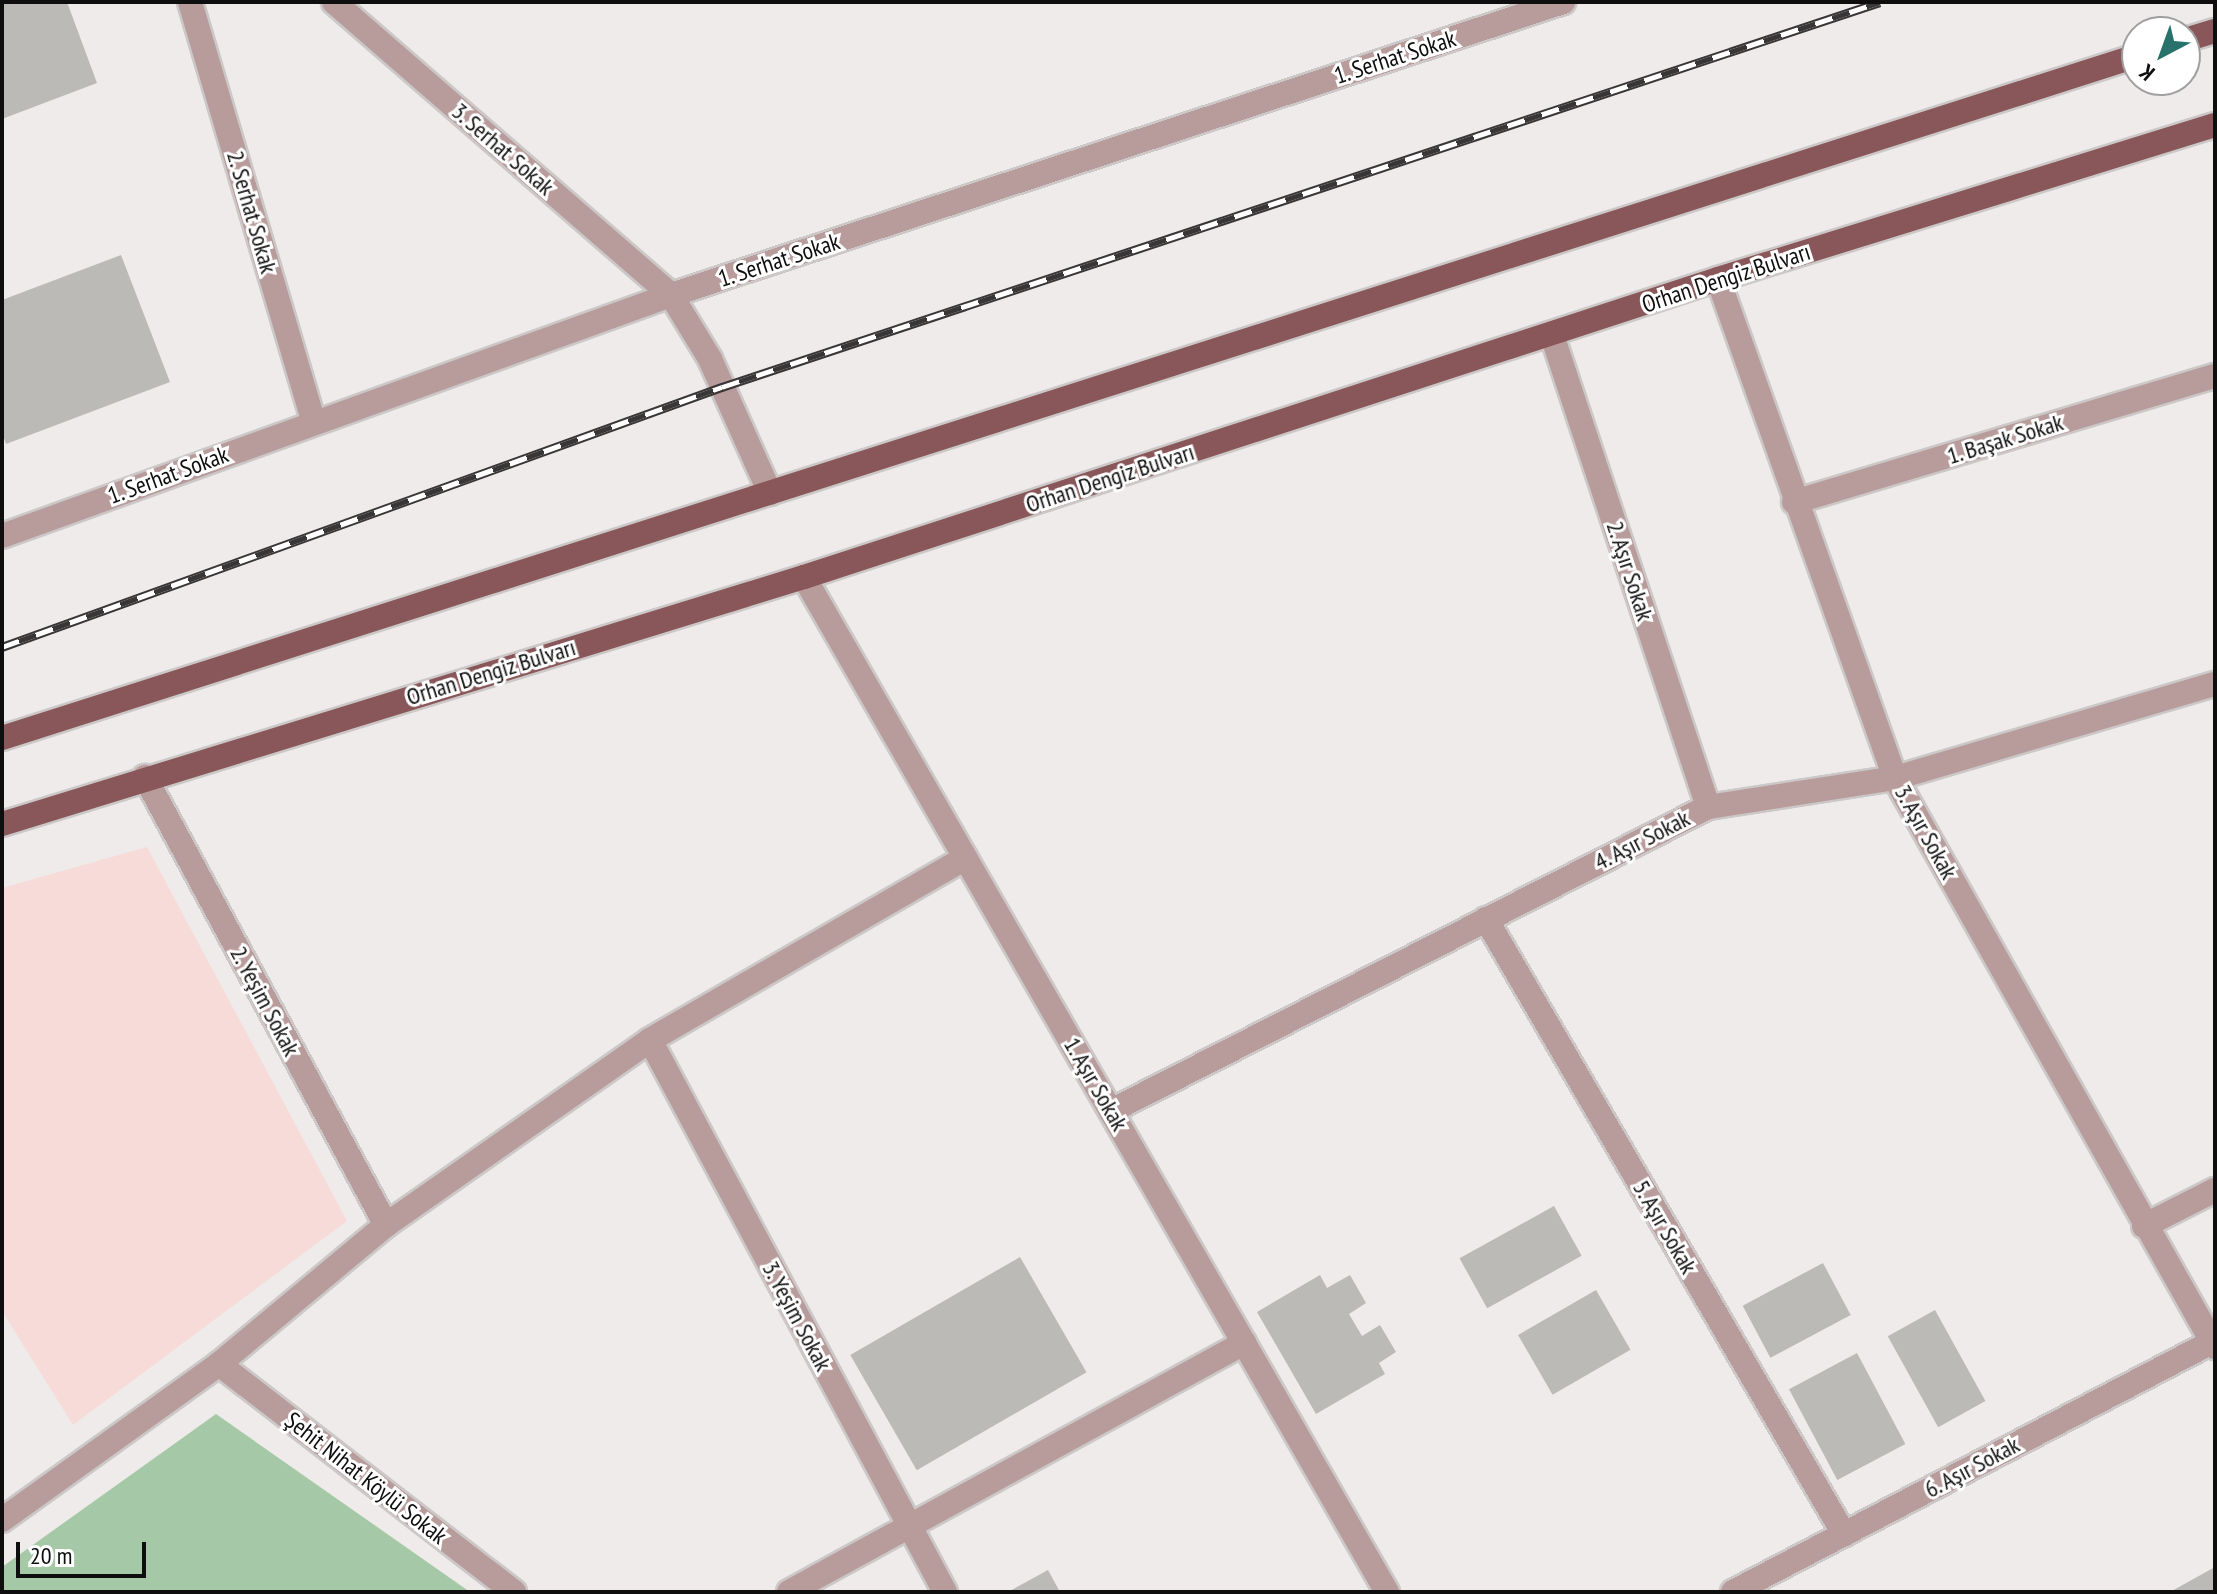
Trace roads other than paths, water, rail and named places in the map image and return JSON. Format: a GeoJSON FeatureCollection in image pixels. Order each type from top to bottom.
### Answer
{"type":"FeatureCollection","features":[{"type":"Feature","properties":{"kind":"main road"},"geometry":{"type":"LineString","coordinates":[[2,738],[2121,61]]}},
{"type":"Feature","properties":{"kind":"main road","name":"Orhan Dengiz Bulvarı"},"geometry":{"type":"LineString","coordinates":[[2,824],[145,777],[804,577],[1718,279],[2215,125]]}},
{"type":"Feature","properties":{"kind":"street","name":"2. Serhat Sokak"},"geometry":{"type":"LineString","coordinates":[[190,2],[314,422]]}},
{"type":"Feature","properties":{"kind":"street","name":"3. Serhat Sokak"},"geometry":{"type":"LineString","coordinates":[[334,2],[671,295],[710,359],[770,493]]}},
{"type":"Feature","properties":{"kind":"street","name":"1. Serhat Sokak"},"geometry":{"type":"LineString","coordinates":[[2,536],[671,295],[1563,2]]}},
{"type":"Feature","properties":{"kind":"street","name":"3. Aşır Sokak"},"geometry":{"type":"LineString","coordinates":[[1718,279],[1794,502],[1895,778],[2213,1345]]}},
{"type":"Feature","properties":{"kind":"street","name":"2. Aşır Sokak"},"geometry":{"type":"LineString","coordinates":[[1552,335],[1708,807]]}},
{"type":"Feature","properties":{"kind":"street","name":"1. Başak Sokak"},"geometry":{"type":"LineString","coordinates":[[1794,502],[2215,376]]}},
{"type":"Feature","properties":{"kind":"street","name":"1. Aşır Sokak"},"geometry":{"type":"LineString","coordinates":[[804,577],[1387,1592]]}},
{"type":"Feature","properties":{"kind":"street","name":"4. Aşır Sokak"},"geometry":{"type":"LineString","coordinates":[[1111,1111],[1708,807],[1895,778],[2215,684]]}},
{"type":"Feature","properties":{"kind":"street","name":"2. Yeşim Sokak"},"geometry":{"type":"LineString","coordinates":[[145,777],[386,1225]]}},
{"type":"Feature","properties":{"kind":"street"},"geometry":{"type":"LineString","coordinates":[[2,1520],[219,1364],[386,1225],[650,1040],[965,858]]}},
{"type":"Feature","properties":{"kind":"street","name":"5. Aşır Sokak"},"geometry":{"type":"LineString","coordinates":[[1486,919],[1844,1534]]}},
{"type":"Feature","properties":{"kind":"street","name":"3. Yeşim Sokak"},"geometry":{"type":"LineString","coordinates":[[650,1040],[945,1592]]}},
{"type":"Feature","properties":{"kind":"street"},"geometry":{"type":"LineString","coordinates":[[2144,1226],[2215,1190]]}},
{"type":"Feature","properties":{"kind":"street"},"geometry":{"type":"LineString","coordinates":[[789,1592],[1244,1343]]}},
{"type":"Feature","properties":{"kind":"street","name":"6. Aşır Sokak"},"geometry":{"type":"LineString","coordinates":[[1733,1592],[2213,1345]]}},
{"type":"Feature","properties":{"kind":"street","name":"Şehit Nihat Köylü Sokak"},"geometry":{"type":"LineString","coordinates":[[219,1364],[514,1592]]}},
{"type":"Feature","properties":{"kind":"railway"},"geometry":{"type":"LineString","coordinates":[[2,647],[722,387],[1880,2]]}}]}
